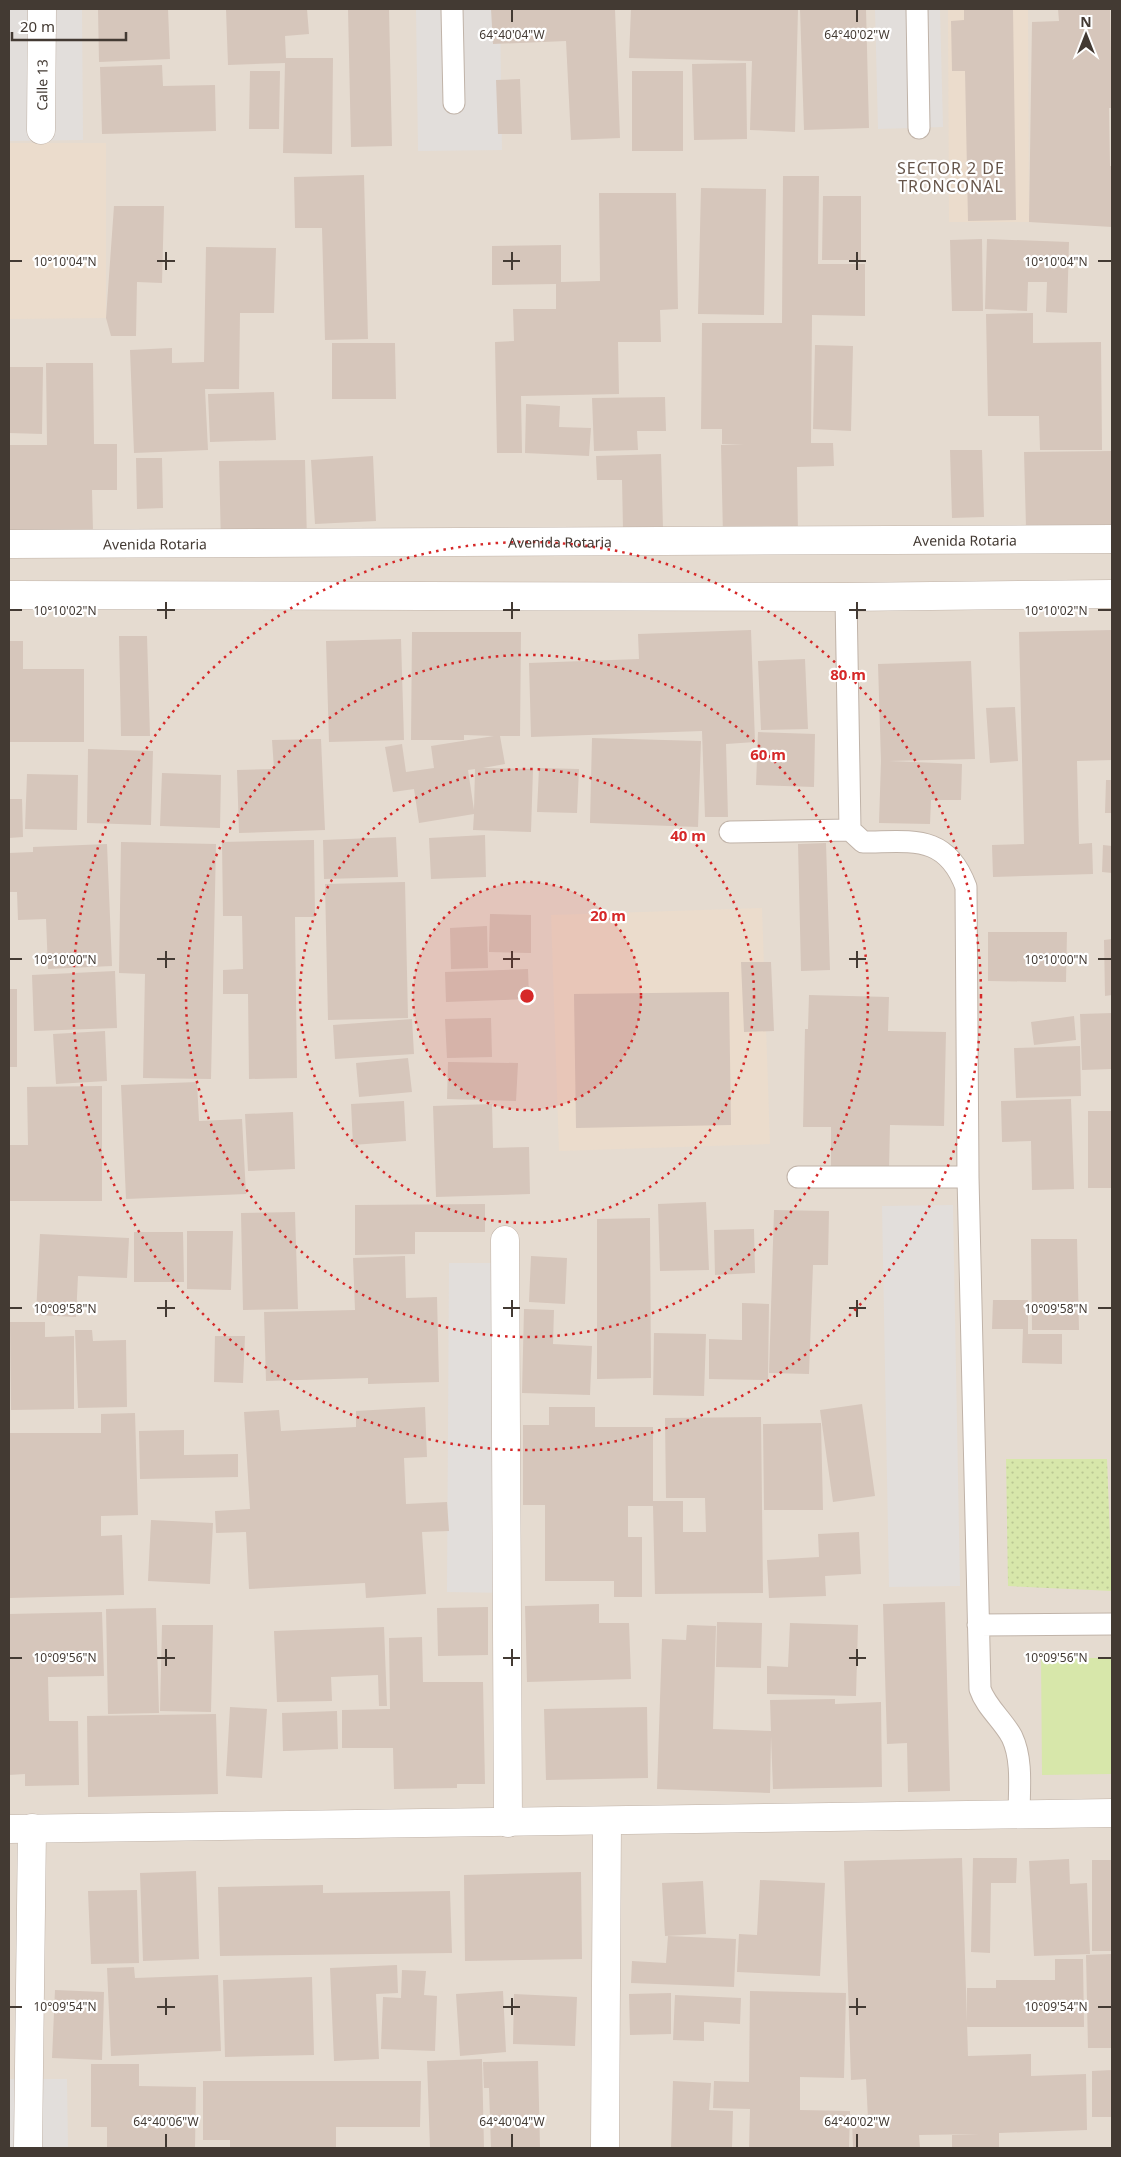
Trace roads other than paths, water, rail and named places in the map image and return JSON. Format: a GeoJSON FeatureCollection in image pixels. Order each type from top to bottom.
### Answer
{"type":"FeatureCollection","features":[{"type":"Feature","properties":{"kind":"street","name":"Calle 13"},"geometry":{"type":"LineString","coordinates":[[42,9],[42,130]]}},
{"type":"Feature","properties":{"kind":"street","name":"Avenida Rotaria"},"geometry":{"type":"LineString","coordinates":[[9,544],[1112,539]]}},
{"type":"Feature","properties":{"kind":"street"},"geometry":{"type":"LineString","coordinates":[[9,595],[846,597],[1112,594]]}},
{"type":"Feature","properties":{"kind":"street"},"geometry":{"type":"LineString","coordinates":[[505,1240],[508,1823]]}},
{"type":"Feature","properties":{"kind":"street"},"geometry":{"type":"LineString","coordinates":[[28,2148],[20,1828],[508,1823],[1112,1813]]}},
{"type":"Feature","properties":{"kind":"street"},"geometry":{"type":"LineString","coordinates":[[605,2148],[607,1821]]}},
{"type":"Feature","properties":{"kind":"lane"},"geometry":{"type":"LineString","coordinates":[[452,9],[454,103]]}},
{"type":"Feature","properties":{"kind":"lane"},"geometry":{"type":"LineString","coordinates":[[917,9],[919,128]]}},
{"type":"Feature","properties":{"kind":"lane"},"geometry":{"type":"LineString","coordinates":[[846,597],[850,830]]}},
{"type":"Feature","properties":{"kind":"lane"},"geometry":{"type":"LineString","coordinates":[[730,832],[850,830],[863,842],[922,842],[945,853],[961,874],[966,887],[968,1177],[980,1689],[984,1700],[1013,1740],[1018,1758],[1019,1815]]}},
{"type":"Feature","properties":{"kind":"lane"},"geometry":{"type":"LineString","coordinates":[[798,1177],[968,1177]]}},
{"type":"Feature","properties":{"kind":"lane"},"geometry":{"type":"LineString","coordinates":[[978,1624],[1112,1624]]}},
{"type":"Feature","properties":{"kind":"district","name":"SECTOR 2 DE TRONCONAL"},"geometry":{"type":"Point","coordinates":[951,177]}}]}
